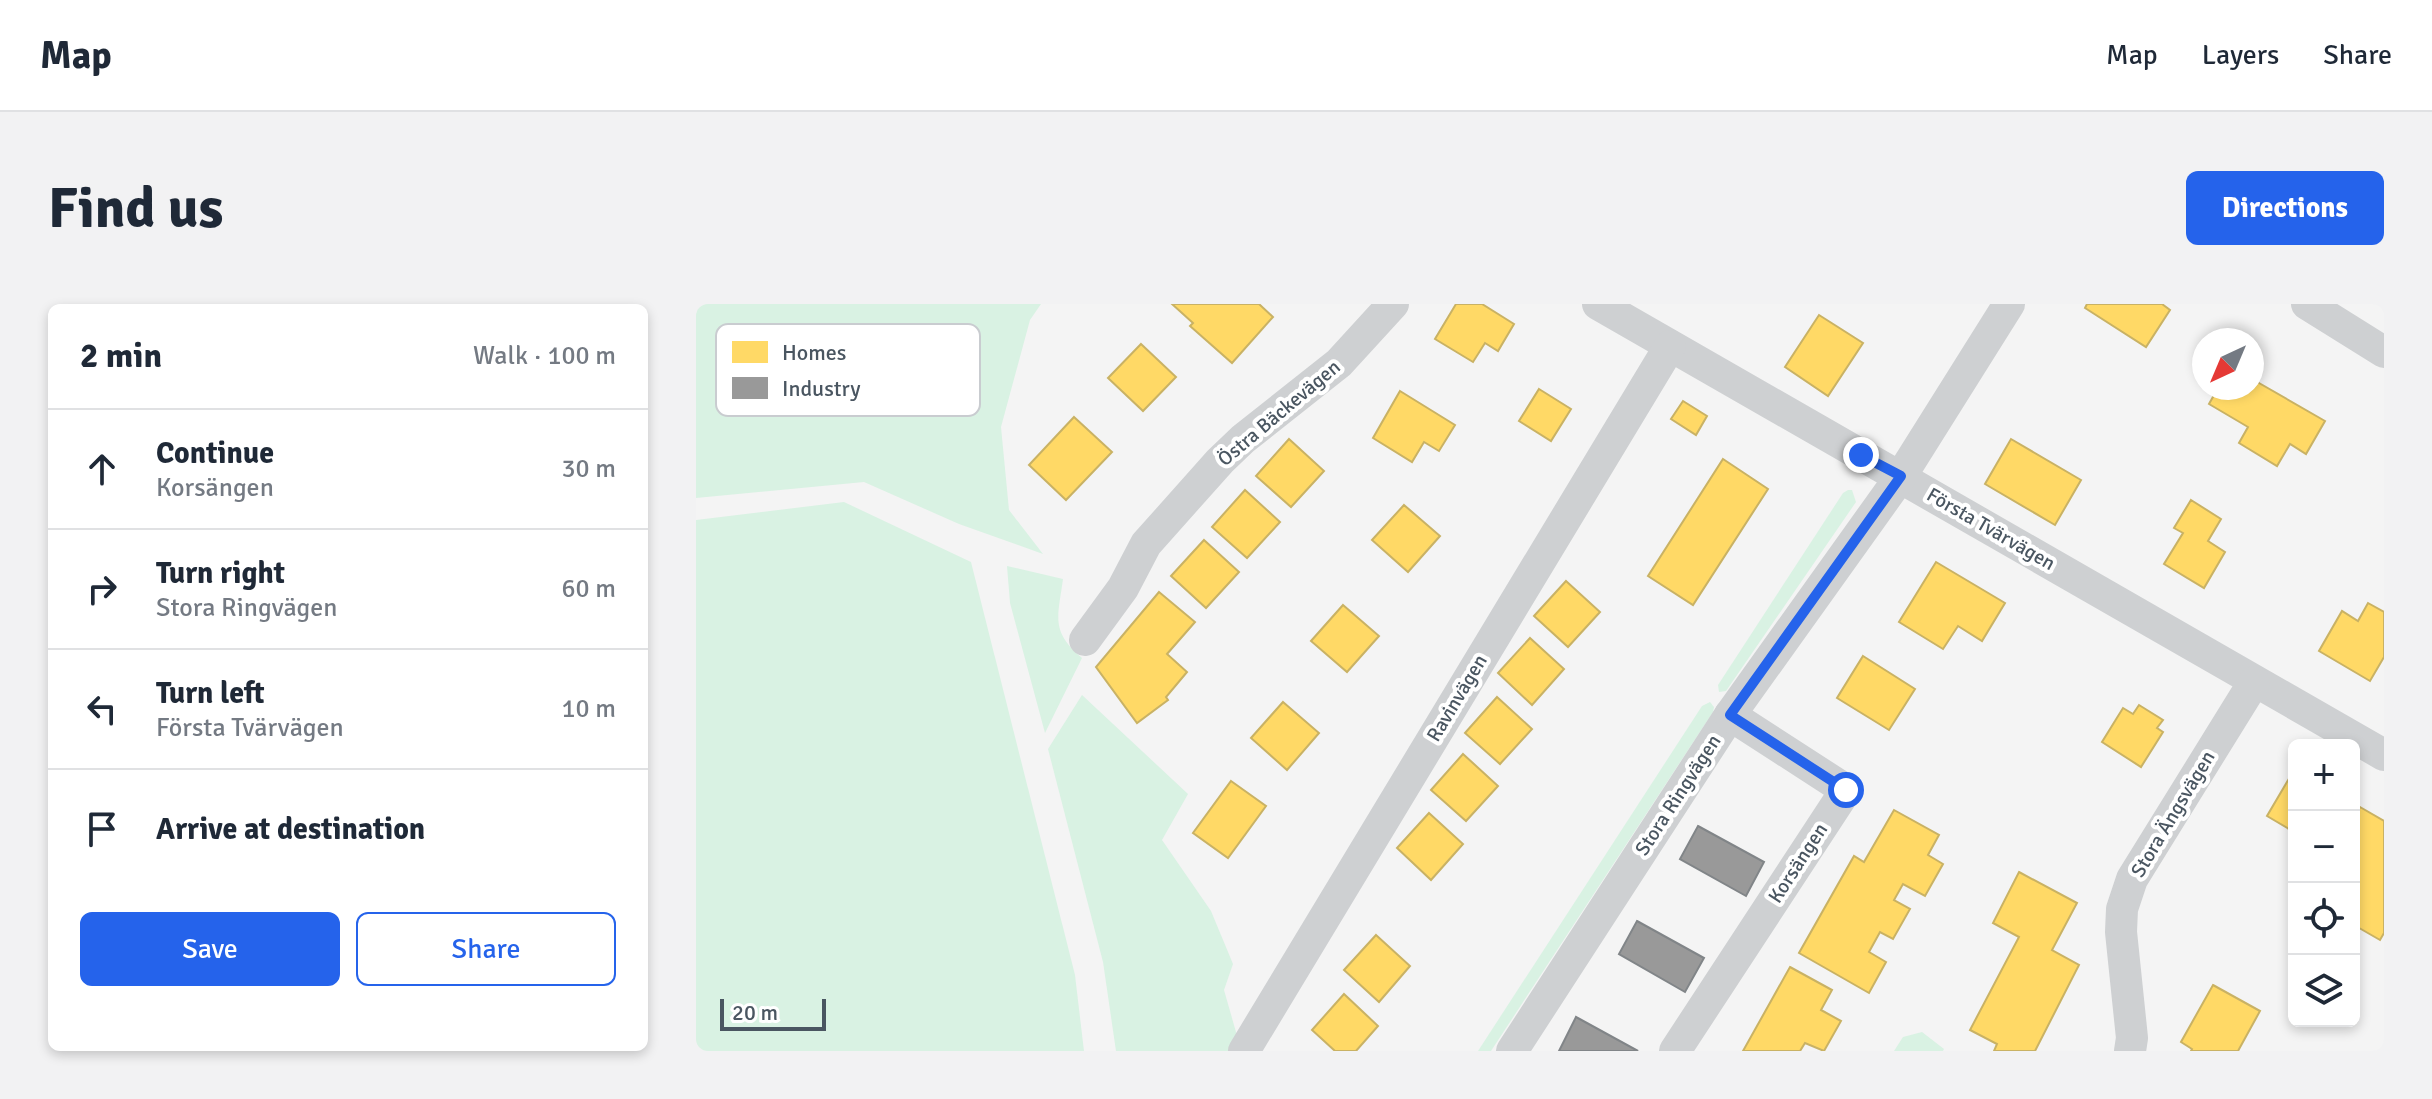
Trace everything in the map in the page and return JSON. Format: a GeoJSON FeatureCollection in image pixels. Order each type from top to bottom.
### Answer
{"type":"FeatureCollection","features":[{"type":"Feature","properties":{"kind":"street","name":"Östra Bäckevägen"},"geometry":{"type":"LineString","coordinates":[[1085,640],[1123,588],[1146,544],[1220,461],[1339,363],[1393,304]]}},
{"type":"Feature","properties":{"kind":"street","name":"Första Tvärvägen"},"geometry":{"type":"LineString","coordinates":[[1598,304],[2384,755]]}},
{"type":"Feature","properties":{"kind":"street","name":"Stora Ringvägen"},"geometry":{"type":"LineString","coordinates":[[1512,1051],[1730,715],[1901,476],[2009,304]]}},
{"type":"Feature","properties":{"kind":"street"},"geometry":{"type":"LineString","coordinates":[[2307,304],[2384,352]]}},
{"type":"Feature","properties":{"kind":"street","name":"Ravinvägen"},"geometry":{"type":"LineString","coordinates":[[1244,1051],[1670,346]]}},
{"type":"Feature","properties":{"kind":"street","name":"Stora Ängsvägen"},"geometry":{"type":"LineString","coordinates":[[2130,1051],[2132,1038],[2121,932],[2122,909],[2132,879],[2254,682]]}},
{"type":"Feature","properties":{"kind":"street","name":"Korsängen"},"geometry":{"type":"LineString","coordinates":[[1675,1051],[1846,790],[1730,715]]}},
{"type":"Feature","properties":{"kind":"green space"},"geometry":{"type":"Polygon","coordinates":[[[696,304],[1041,304],[1030,320],[1001,427],[1009,510],[1043,554],[959,524],[864,482],[696,498],[696,304]]]}},
{"type":"Feature","properties":{"kind":"green space"},"geometry":{"type":"Polygon","coordinates":[[[1852,490],[1856,502],[1726,691],[1719,692],[1718,685],[1843,493],[1852,490]]]}},
{"type":"Feature","properties":{"kind":"green space"},"geometry":{"type":"Polygon","coordinates":[[[844,502],[971,562],[1075,975],[1084,1051],[696,1051],[696,520],[844,502]]]}},
{"type":"Feature","properties":{"kind":"green space"},"geometry":{"type":"Polygon","coordinates":[[[1007,566],[1063,579],[1059,623],[1065,640],[1082,658],[1045,733],[1010,603],[1007,566]]]}},
{"type":"Feature","properties":{"kind":"green space"},"geometry":{"type":"Polygon","coordinates":[[[1082,695],[1188,794],[1162,840],[1211,911],[1233,964],[1224,990],[1238,1039],[1231,1051],[1116,1051],[1103,962],[1048,749],[1082,695]]]}},
{"type":"Feature","properties":{"kind":"green space"},"geometry":{"type":"Polygon","coordinates":[[[1710,702],[1713,712],[1491,1051],[1478,1051],[1702,706],[1710,702]]]}},
{"type":"Feature","properties":{"kind":"green space"},"geometry":{"type":"Polygon","coordinates":[[[1922,1032],[1943,1051],[1894,1051],[1903,1037],[1922,1032]]]}},
{"type":"Feature","properties":{"kind":"building: Homes"},"geometry":{"type":"Polygon","coordinates":[[[1172,304],[1259,304],[1273,317],[1232,363],[1190,326],[1193,323],[1172,304]]]}},
{"type":"Feature","properties":{"kind":"building: Homes"},"geometry":{"type":"Polygon","coordinates":[[[1456,304],[1482,304],[1514,324],[1498,351],[1485,343],[1473,362],[1435,339],[1456,304]]]}},
{"type":"Feature","properties":{"kind":"building: Homes"},"geometry":{"type":"Polygon","coordinates":[[[2087,304],[2162,304],[2170,310],[2146,347],[2085,308],[2087,304]]]}},
{"type":"Feature","properties":{"kind":"building: Homes"},"geometry":{"type":"Polygon","coordinates":[[[1819,315],[1863,343],[1828,396],[1785,367],[1819,315]]]}},
{"type":"Feature","properties":{"kind":"building: Homes"},"geometry":{"type":"Polygon","coordinates":[[[1141,344],[1176,377],[1143,411],[1108,378],[1141,344]]]}},
{"type":"Feature","properties":{"kind":"building: Homes"},"geometry":{"type":"Polygon","coordinates":[[[2264,386],[2325,421],[2306,454],[2290,444],[2277,466],[2239,443],[2248,427],[2209,404],[2211,400],[2264,400],[2264,386]]]}},
{"type":"Feature","properties":{"kind":"building: Homes"},"geometry":{"type":"Polygon","coordinates":[[[1539,389],[1571,409],[1551,441],[1519,421],[1539,389]]]}},
{"type":"Feature","properties":{"kind":"building: Homes"},"geometry":{"type":"Polygon","coordinates":[[[1400,391],[1455,425],[1439,451],[1424,442],[1412,462],[1373,438],[1400,391]]]}},
{"type":"Feature","properties":{"kind":"building: Homes"},"geometry":{"type":"Polygon","coordinates":[[[1683,401],[1707,416],[1696,435],[1671,419],[1683,401]]]}},
{"type":"Feature","properties":{"kind":"building: Homes"},"geometry":{"type":"Polygon","coordinates":[[[1074,417],[1112,452],[1066,500],[1029,465],[1074,417]]]}},
{"type":"Feature","properties":{"kind":"building: Homes"},"geometry":{"type":"Polygon","coordinates":[[[1289,439],[1324,471],[1291,507],[1256,476],[1289,439]]]}},
{"type":"Feature","properties":{"kind":"building: Homes"},"geometry":{"type":"Polygon","coordinates":[[[2011,439],[2081,480],[2055,525],[1985,484],[2011,439]]]}},
{"type":"Feature","properties":{"kind":"building: Homes"},"geometry":{"type":"Polygon","coordinates":[[[1723,459],[1768,489],[1693,605],[1648,576],[1723,459]]]}},
{"type":"Feature","properties":{"kind":"building: Homes"},"geometry":{"type":"Polygon","coordinates":[[[1245,490],[1280,522],[1247,558],[1212,527],[1245,490]]]}},
{"type":"Feature","properties":{"kind":"building: Homes"},"geometry":{"type":"Polygon","coordinates":[[[2191,500],[2221,519],[2208,541],[2225,552],[2204,588],[2164,564],[2183,533],[2174,528],[2191,500]]]}},
{"type":"Feature","properties":{"kind":"building: Homes"},"geometry":{"type":"Polygon","coordinates":[[[1404,505],[1440,536],[1408,572],[1372,540],[1404,505]]]}},
{"type":"Feature","properties":{"kind":"building: Homes"},"geometry":{"type":"Polygon","coordinates":[[[1204,540],[1239,572],[1206,608],[1171,576],[1204,540]]]}},
{"type":"Feature","properties":{"kind":"building: Homes"},"geometry":{"type":"Polygon","coordinates":[[[1936,562],[2005,603],[1982,641],[1958,626],[1943,649],[1899,622],[1936,562]]]}},
{"type":"Feature","properties":{"kind":"building: Homes"},"geometry":{"type":"Polygon","coordinates":[[[1566,581],[1600,612],[1568,647],[1534,616],[1566,581]]]}},
{"type":"Feature","properties":{"kind":"building: Homes"},"geometry":{"type":"Polygon","coordinates":[[[1159,592],[1195,622],[1167,654],[1187,672],[1166,697],[1168,700],[1137,723],[1096,667],[1159,592]]]}},
{"type":"Feature","properties":{"kind":"building: Homes"},"geometry":{"type":"Polygon","coordinates":[[[2368,603],[2384,612],[2384,657],[2370,681],[2319,651],[2342,611],[2358,621],[2368,603]]]}},
{"type":"Feature","properties":{"kind":"building: Homes"},"geometry":{"type":"Polygon","coordinates":[[[1343,605],[1379,636],[1347,672],[1311,641],[1343,605]]]}},
{"type":"Feature","properties":{"kind":"building: Homes"},"geometry":{"type":"Polygon","coordinates":[[[1530,638],[1564,669],[1532,705],[1498,673],[1530,638]]]}},
{"type":"Feature","properties":{"kind":"building: Homes"},"geometry":{"type":"Polygon","coordinates":[[[1863,656],[1915,689],[1889,730],[1837,698],[1863,656]]]}},
{"type":"Feature","properties":{"kind":"building: Homes"},"geometry":{"type":"Polygon","coordinates":[[[1497,697],[1532,729],[1500,764],[1465,733],[1497,697]]]}},
{"type":"Feature","properties":{"kind":"building: Homes"},"geometry":{"type":"Polygon","coordinates":[[[1283,702],[1319,733],[1287,770],[1251,738],[1283,702]]]}},
{"type":"Feature","properties":{"kind":"building: Homes"},"geometry":{"type":"Polygon","coordinates":[[[2139,705],[2163,720],[2157,728],[2163,732],[2141,767],[2102,742],[2123,708],[2133,714],[2139,705]]]}},
{"type":"Feature","properties":{"kind":"building: Homes"},"geometry":{"type":"Polygon","coordinates":[[[1463,754],[1498,786],[1466,821],[1431,790],[1463,754]]]}},
{"type":"Feature","properties":{"kind":"building: Homes"},"geometry":{"type":"Polygon","coordinates":[[[2288,780],[2288,828],[2267,816],[2288,780]]]}},
{"type":"Feature","properties":{"kind":"building: Homes"},"geometry":{"type":"Polygon","coordinates":[[[1231,781],[1266,806],[1228,858],[1193,833],[1231,781]]]}},
{"type":"Feature","properties":{"kind":"building: Homes"},"geometry":{"type":"Polygon","coordinates":[[[2360,807],[2384,821],[2384,933],[2380,940],[2360,928],[2360,807]]]}},
{"type":"Feature","properties":{"kind":"building: Homes"},"geometry":{"type":"Polygon","coordinates":[[[1894,810],[1939,835],[1928,855],[1943,864],[1925,896],[1903,884],[1894,900],[1910,909],[1893,939],[1880,932],[1869,952],[1886,962],[1869,993],[1799,953],[1854,856],[1864,862],[1894,810]]]}},
{"type":"Feature","properties":{"kind":"building: Homes"},"geometry":{"type":"Polygon","coordinates":[[[1429,813],[1463,844],[1431,880],[1397,848],[1429,813]]]}},
{"type":"Feature","properties":{"kind":"building: Homes"},"geometry":{"type":"Polygon","coordinates":[[[2019,872],[2077,903],[2052,950],[2079,965],[2035,1051],[1994,1051],[1997,1044],[1970,1030],[2019,937],[1993,923],[2019,872]]]}},
{"type":"Feature","properties":{"kind":"building: Homes"},"geometry":{"type":"Polygon","coordinates":[[[1376,935],[1410,966],[1379,1002],[1344,970],[1376,935]]]}},
{"type":"Feature","properties":{"kind":"building: Homes"},"geometry":{"type":"Polygon","coordinates":[[[1790,967],[1832,990],[1821,1010],[1841,1021],[1824,1051],[1805,1043],[1800,1051],[1743,1051],[1790,967]]]}},
{"type":"Feature","properties":{"kind":"building: Homes"},"geometry":{"type":"Polygon","coordinates":[[[2213,985],[2260,1011],[2238,1051],[2191,1051],[2181,1042],[2213,985]]]}},
{"type":"Feature","properties":{"kind":"building: Homes"},"geometry":{"type":"Polygon","coordinates":[[[1344,994],[1378,1026],[1356,1051],[1335,1051],[1312,1030],[1344,994]]]}},
{"type":"Feature","properties":{"kind":"building: Industry"},"geometry":{"type":"Polygon","coordinates":[[[1698,826],[1764,862],[1746,896],[1680,859],[1698,826]]]}},
{"type":"Feature","properties":{"kind":"building: Industry"},"geometry":{"type":"Polygon","coordinates":[[[1637,921],[1704,958],[1685,992],[1619,954],[1637,921]]]}},
{"type":"Feature","properties":{"kind":"building: Industry"},"geometry":{"type":"Polygon","coordinates":[[[1576,1017],[1638,1051],[1559,1051],[1576,1017]]]}},
{"type":"Feature","properties":{"kind":"route"},"geometry":{"type":"LineString","coordinates":[[1846,790],[1730,715],[1901,476],[1861,455]]}}]}
